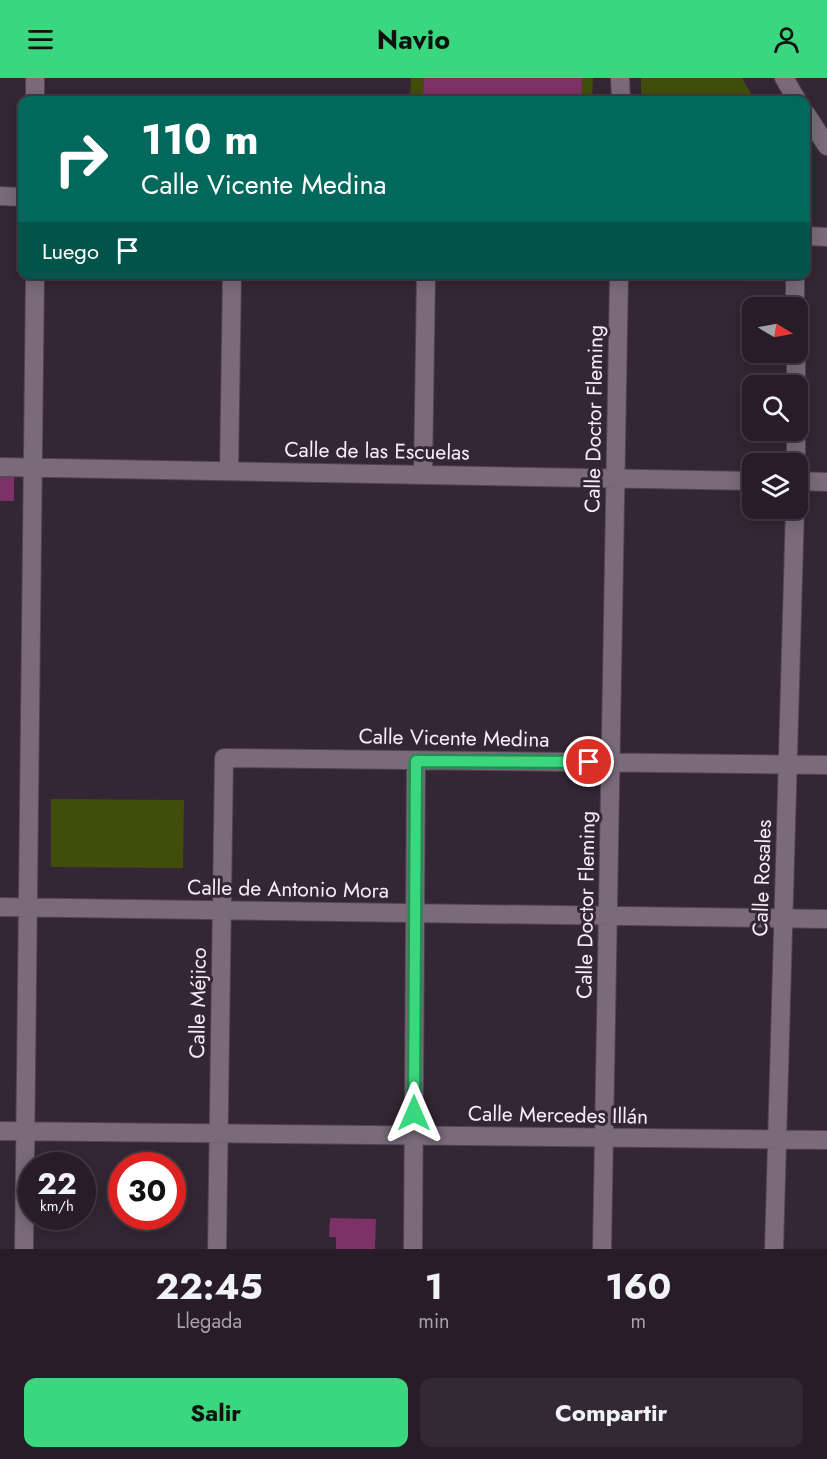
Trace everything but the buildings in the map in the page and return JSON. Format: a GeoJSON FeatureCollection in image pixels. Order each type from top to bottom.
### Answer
{"type":"FeatureCollection","features":[{"type":"Feature","properties":{"kind":"street"},"geometry":{"type":"LineString","coordinates":[[34,78],[35,96]]}},
{"type":"Feature","properties":{"kind":"street"},"geometry":{"type":"LineString","coordinates":[[620,78],[621,96]]}},
{"type":"Feature","properties":{"kind":"street"},"geometry":{"type":"LineString","coordinates":[[784,78],[795,96]]}},
{"type":"Feature","properties":{"kind":"street"},"geometry":{"type":"LineString","coordinates":[[810,121],[827,146]]}},
{"type":"Feature","properties":{"kind":"street"},"geometry":{"type":"LineString","coordinates":[[0,196],[18,198]]}},
{"type":"Feature","properties":{"kind":"street"},"geometry":{"type":"LineString","coordinates":[[810,236],[827,237]]}},
{"type":"Feature","properties":{"kind":"street"},"geometry":{"type":"LineString","coordinates":[[24,1249],[35,279]]}},
{"type":"Feature","properties":{"kind":"street"},"geometry":{"type":"LineString","coordinates":[[230,471],[232,279]]}},
{"type":"Feature","properties":{"kind":"street"},"geometry":{"type":"LineString","coordinates":[[423,475],[426,279]]}},
{"type":"Feature","properties":{"kind":"street","name":"Calle Doctor Fleming"},"geometry":{"type":"LineString","coordinates":[[602,1249],[619,279]]}},
{"type":"Feature","properties":{"kind":"street"},"geometry":{"type":"LineString","coordinates":[[795,279],[795,297]]}},
{"type":"Feature","properties":{"kind":"street","name":"Calle de las Escuelas"},"geometry":{"type":"LineString","coordinates":[[0,467],[742,481]]}},
{"type":"Feature","properties":{"kind":"street"},"geometry":{"type":"LineString","coordinates":[[808,481],[827,482]]}},
{"type":"Feature","properties":{"kind":"street","name":"Calle Rosales"},"geometry":{"type":"LineString","coordinates":[[774,1249],[795,519]]}},
{"type":"Feature","properties":{"kind":"street","name":"Calle Vicente Medina"},"geometry":{"type":"LineString","coordinates":[[224,758],[827,765]]}},
{"type":"Feature","properties":{"kind":"street","name":"Calle Méjico"},"geometry":{"type":"LineString","coordinates":[[217,1249],[224,758]]}},
{"type":"Feature","properties":{"kind":"street"},"geometry":{"type":"LineString","coordinates":[[413,1249],[416,761]]}},
{"type":"Feature","properties":{"kind":"street","name":"Calle de Antonio Mora"},"geometry":{"type":"LineString","coordinates":[[0,907],[827,920]]}},
{"type":"Feature","properties":{"kind":"street","name":"Calle Mercedes Illán"},"geometry":{"type":"LineString","coordinates":[[0,1131],[827,1140]]}},
{"type":"Feature","properties":{"kind":"green space"},"geometry":{"type":"Polygon","coordinates":[[[411,78],[593,78],[592,96],[410,96],[411,78]]]}},
{"type":"Feature","properties":{"kind":"green space"},"geometry":{"type":"Polygon","coordinates":[[[641,78],[742,78],[753,96],[641,96],[641,78]]]}},
{"type":"Feature","properties":{"kind":"green space"},"geometry":{"type":"Polygon","coordinates":[[[51,799],[184,800],[183,868],[51,867],[51,799]]]}},
{"type":"Feature","properties":{"kind":"route"},"geometry":{"type":"LineString","coordinates":[[414,1113],[416,761],[589,762]]}}]}
